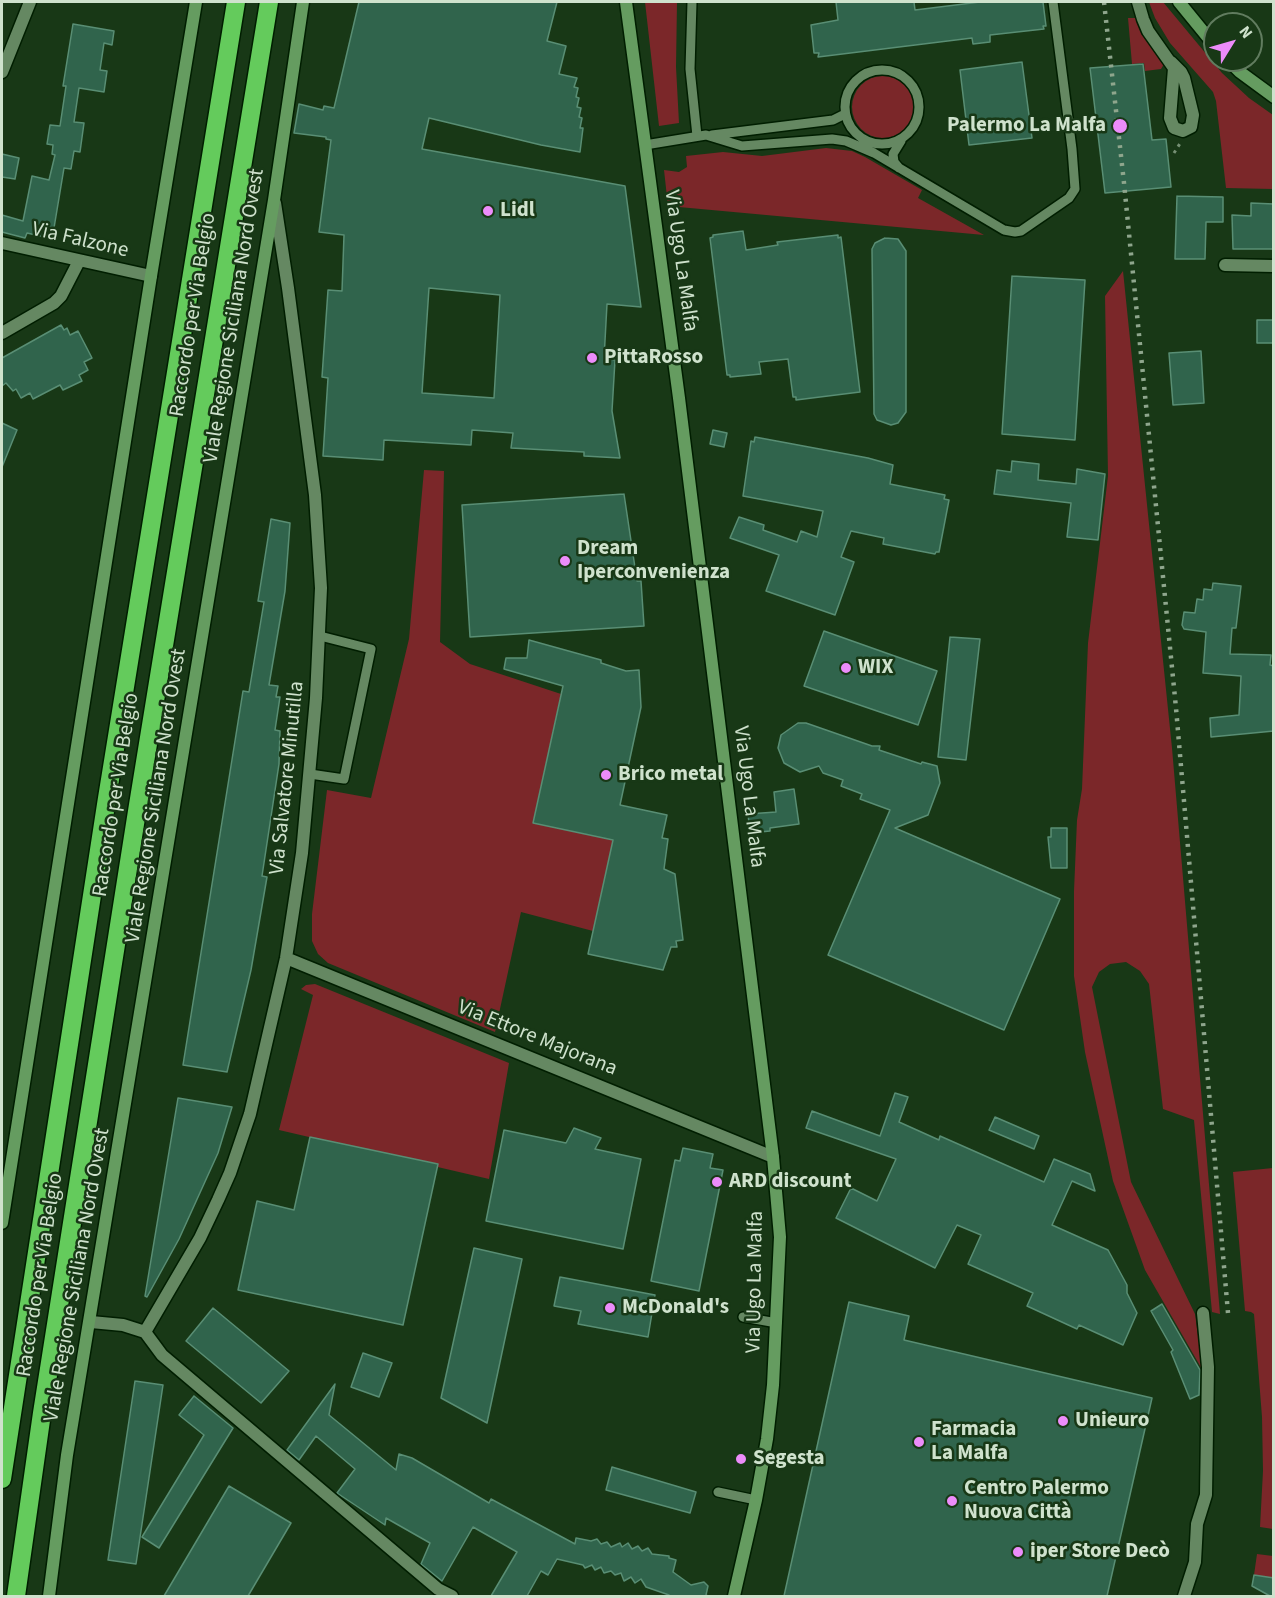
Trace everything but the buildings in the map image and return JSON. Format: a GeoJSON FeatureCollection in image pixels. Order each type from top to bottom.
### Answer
{"type":"FeatureCollection","features":[{"type":"Feature","properties":{"kind":"highway","name":"Raccordo per Via Belgio"},"geometry":{"type":"LineString","coordinates":[[2,1479],[107,798],[236,2]]}},
{"type":"Feature","properties":{"kind":"highway","name":"Raccordo per Via Belgio"},"geometry":{"type":"LineString","coordinates":[[16,1596],[42,1413],[138,805],[269,2]]}},
{"type":"Feature","properties":{"kind":"street"},"geometry":{"type":"LineString","coordinates":[[2,72],[30,2]]}},
{"type":"Feature","properties":{"kind":"street"},"geometry":{"type":"LineString","coordinates":[[2,1223],[196,2]]}},
{"type":"Feature","properties":{"kind":"street","name":"Viale Regione Siciliana Nord Ovest"},"geometry":{"type":"LineString","coordinates":[[49,1596],[67,1455],[91,1322],[274,200],[303,2]]}},
{"type":"Feature","properties":{"kind":"street","name":"Via Ugo La Malfa"},"geometry":{"type":"LineString","coordinates":[[626,2],[682,421],[773,1157],[780,1237],[777,1323],[767,1439],[734,1596]]}},
{"type":"Feature","properties":{"kind":"street"},"geometry":{"type":"LineString","coordinates":[[1138,2],[1148,30],[1171,63],[1175,73],[1170,118],[1174,128],[1183,131],[1191,127],[1193,115],[1184,78],[1171,63]]}},
{"type":"Feature","properties":{"kind":"street"},"geometry":{"type":"LineString","coordinates":[[1179,2],[1203,31]]}},
{"type":"Feature","properties":{"kind":"street"},"geometry":{"type":"LineString","coordinates":[[1240,72],[1274,97]]}},
{"type":"Feature","properties":{"kind":"street","name":"Via Salvatore Minutilla"},"geometry":{"type":"LineString","coordinates":[[146,1332],[200,1238],[230,1173],[250,1114],[286,958],[302,853],[320,636],[321,588],[315,495],[274,200]]}},
{"type":"Feature","properties":{"kind":"street","name":"Via Falzone"},"geometry":{"type":"LineString","coordinates":[[2,243],[151,276]]}},
{"type":"Feature","properties":{"kind":"street"},"geometry":{"type":"LineString","coordinates":[[2,333],[54,303],[61,296],[79,261]]}},
{"type":"Feature","properties":{"kind":"street"},"geometry":{"type":"LineString","coordinates":[[1225,265],[1274,266]]}},
{"type":"Feature","properties":{"kind":"street","name":"Via Ettore Majorana"},"geometry":{"type":"LineString","coordinates":[[286,958],[773,1157]]}},
{"type":"Feature","properties":{"kind":"street"},"geometry":{"type":"LineString","coordinates":[[1184,1596],[1196,1562],[1197,1524],[1206,1495],[1208,1367],[1203,1313]]}},
{"type":"Feature","properties":{"kind":"street"},"geometry":{"type":"LineString","coordinates":[[91,1322],[123,1325],[146,1332],[162,1355],[438,1589],[452,1596]]}},
{"type":"Feature","properties":{"kind":"lane"},"geometry":{"type":"LineString","coordinates":[[692,2],[690,69],[702,136]]}},
{"type":"Feature","properties":{"kind":"lane"},"geometry":{"type":"LineString","coordinates":[[702,136],[754,147],[832,139],[861,146],[1009,232],[1026,228],[1073,194],[1076,182],[1053,2]]}},
{"type":"Feature","properties":{"kind":"lane"},"geometry":{"type":"LineString","coordinates":[[899,168],[894,162],[893,154],[916,124],[920,104],[913,85],[905,77],[895,72],[872,71],[862,75],[854,82],[845,103],[845,114],[849,125],[864,140],[884,145],[903,139]]}},
{"type":"Feature","properties":{"kind":"lane"},"geometry":{"type":"LineString","coordinates":[[645,145],[833,120],[845,114]]}},
{"type":"Feature","properties":{"kind":"lane"},"geometry":{"type":"LineString","coordinates":[[874,153],[885,154],[896,148]]}},
{"type":"Feature","properties":{"kind":"lane"},"geometry":{"type":"LineString","coordinates":[[310,774],[344,779],[371,649],[320,636]]}},
{"type":"Feature","properties":{"kind":"lane"},"geometry":{"type":"LineString","coordinates":[[743,1317],[777,1323]]}},
{"type":"Feature","properties":{"kind":"lane"},"geometry":{"type":"LineString","coordinates":[[718,1492],[756,1500]]}},
{"type":"Feature","properties":{"kind":"path"},"geometry":{"type":"LineString","coordinates":[[1174,153],[1182,141]]}},
{"type":"Feature","properties":{"kind":"shaded area"},"geometry":{"type":"Polygon","coordinates":[[[645,2],[677,2],[676,67],[679,123],[659,126],[645,2]]]}},
{"type":"Feature","properties":{"kind":"shaded area"},"geometry":{"type":"Polygon","coordinates":[[[1149,2],[1163,2],[1203,50],[1203,72],[1221,72],[1249,98],[1273,115],[1273,189],[1226,188],[1213,92],[1170,43],[1155,18],[1149,2]]]}},
{"type":"Feature","properties":{"kind":"shaded area"},"geometry":{"type":"Polygon","coordinates":[[[1128,18],[1137,18],[1163,61],[1161,69],[1145,71],[1144,63],[1132,64],[1128,18]]]}},
{"type":"Feature","properties":{"kind":"shaded area"},"geometry":{"type":"Polygon","coordinates":[[[883,76],[895,78],[905,85],[912,95],[914,107],[912,119],[905,129],[895,136],[883,138],[871,136],[861,129],[854,119],[852,107],[854,95],[861,85],[871,78],[883,76]]]}},
{"type":"Feature","properties":{"kind":"shaded area"},"geometry":{"type":"Polygon","coordinates":[[[826,148],[852,151],[865,157],[922,190],[918,198],[984,235],[668,206],[664,170],[679,172],[687,167],[686,156],[723,152],[762,156],[826,148]]]}},
{"type":"Feature","properties":{"kind":"shaded area"},"geometry":{"type":"Polygon","coordinates":[[[1123,271],[1172,748],[1220,1314],[1212,1312],[1194,1120],[1163,1109],[1149,984],[1140,971],[1126,962],[1110,964],[1099,972],[1092,987],[1131,1182],[1195,1314],[1203,1371],[1145,1270],[1113,1181],[1085,1052],[1074,976],[1074,891],[1077,820],[1082,789],[1088,643],[1108,476],[1105,296],[1123,271]]]}},
{"type":"Feature","properties":{"kind":"shaded area"},"geometry":{"type":"Polygon","coordinates":[[[424,470],[444,471],[440,642],[470,664],[561,694],[533,823],[613,840],[593,931],[521,912],[495,1032],[328,963],[318,954],[312,941],[312,914],[327,790],[371,798],[409,639],[424,470]]]}},
{"type":"Feature","properties":{"kind":"shaded area"},"geometry":{"type":"Polygon","coordinates":[[[315,984],[509,1063],[489,1179],[279,1130],[313,995],[301,989],[306,985],[315,984]]]}},
{"type":"Feature","properties":{"kind":"shaded area"},"geometry":{"type":"Polygon","coordinates":[[[1274,1168],[1273,1529],[1260,1527],[1263,1471],[1262,1417],[1254,1314],[1245,1311],[1233,1172],[1274,1168]]]}},
{"type":"Feature","properties":{"kind":"shaded area"},"geometry":{"type":"Polygon","coordinates":[[[1257,1554],[1273,1556],[1273,1580],[1254,1575],[1257,1554]]]}},
{"type":"Feature","properties":{"kind":"railway"},"geometry":{"type":"LineString","coordinates":[[1104,2],[1176,708],[1228,1313]]}},
{"type":"Feature","properties":{"kind":"place","name":"Palermo La Malfa"},"geometry":{"type":"Point","coordinates":[1120,126]}},
{"type":"Feature","properties":{"kind":"place","name":"Lidl"},"geometry":{"type":"Point","coordinates":[488,211]}},
{"type":"Feature","properties":{"kind":"place","name":"PittaRosso"},"geometry":{"type":"Point","coordinates":[592,358]}},
{"type":"Feature","properties":{"kind":"place","name":"Dream Iperconvenienza"},"geometry":{"type":"Point","coordinates":[565,561]}},
{"type":"Feature","properties":{"kind":"place","name":"WIX"},"geometry":{"type":"Point","coordinates":[846,668]}},
{"type":"Feature","properties":{"kind":"place","name":"Brico metal"},"geometry":{"type":"Point","coordinates":[606,775]}},
{"type":"Feature","properties":{"kind":"place","name":"ARD discount"},"geometry":{"type":"Point","coordinates":[717,1182]}},
{"type":"Feature","properties":{"kind":"place","name":"McDonald's"},"geometry":{"type":"Point","coordinates":[610,1308]}},
{"type":"Feature","properties":{"kind":"place","name":"Unieuro"},"geometry":{"type":"Point","coordinates":[1063,1421]}},
{"type":"Feature","properties":{"kind":"place","name":"Farmacia La Malfa"},"geometry":{"type":"Point","coordinates":[919,1442]}},
{"type":"Feature","properties":{"kind":"place","name":"Segesta"},"geometry":{"type":"Point","coordinates":[741,1459]}},
{"type":"Feature","properties":{"kind":"place","name":"Centro Palermo Nuova Città"},"geometry":{"type":"Point","coordinates":[952,1501]}},
{"type":"Feature","properties":{"kind":"place","name":"iper Store Decò"},"geometry":{"type":"Point","coordinates":[1018,1552]}}]}
